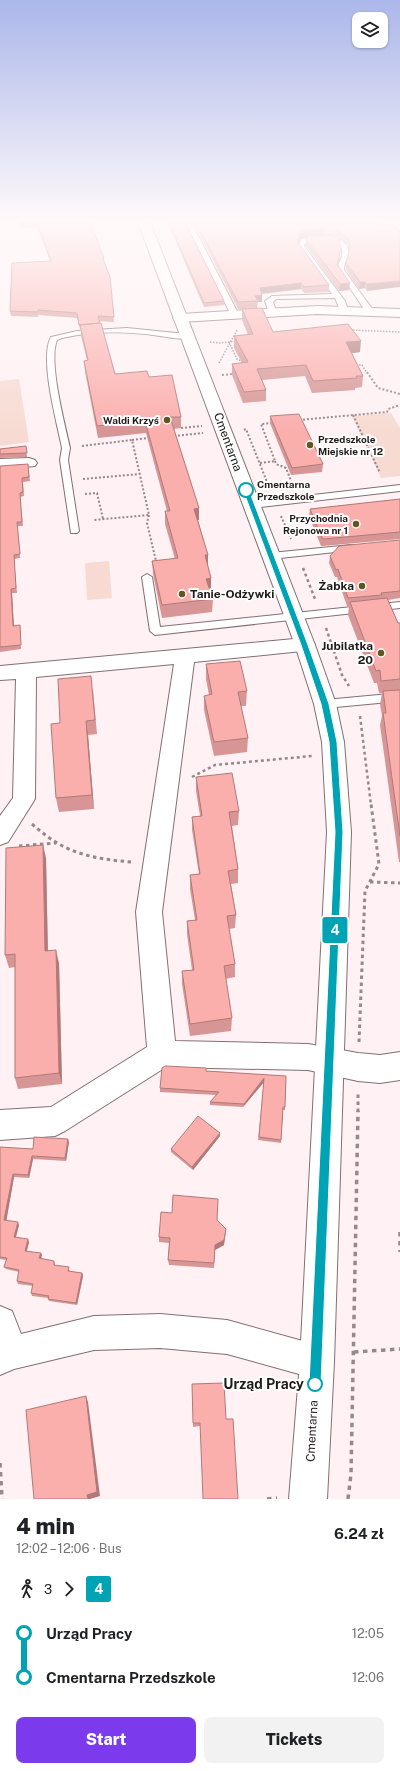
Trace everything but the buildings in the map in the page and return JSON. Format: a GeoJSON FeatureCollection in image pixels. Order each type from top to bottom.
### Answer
{"type":"FeatureCollection","features":[{"type":"Feature","properties":{"kind":"street","name":"Cmentarna"},"geometry":{"type":"LineString","coordinates":[[170,292],[304,645],[325,704],[333,742],[339,832],[328,1061],[317,1362],[308,1499]]}},
{"type":"Feature","properties":{"kind":"street"},"geometry":{"type":"LineString","coordinates":[[183,327],[234,314],[272,311],[369,310],[400,313]]}},
{"type":"Feature","properties":{"kind":"street"},"geometry":{"type":"LineString","coordinates":[[0,464],[29,463]]}},
{"type":"Feature","properties":{"kind":"street"},"geometry":{"type":"LineString","coordinates":[[0,835],[24,799],[9,670],[304,645]]}},
{"type":"Feature","properties":{"kind":"street"},"geometry":{"type":"LineString","coordinates":[[162,1054],[150,912],[185,656]]}},
{"type":"Feature","properties":{"kind":"street"},"geometry":{"type":"LineString","coordinates":[[0,1125],[55,1121],[162,1054],[308,1057],[358,1067],[380,1069],[400,1066]]}},
{"type":"Feature","properties":{"kind":"street"},"geometry":{"type":"LineString","coordinates":[[4,1345],[94,1333],[160,1331],[227,1337],[317,1362]]}},
{"type":"Feature","properties":{"kind":"lane"},"geometry":{"type":"LineString","coordinates":[[223,292],[234,314]]}},
{"type":"Feature","properties":{"kind":"lane"},"geometry":{"type":"LineString","coordinates":[[334,292],[341,301],[344,310]]}},
{"type":"Feature","properties":{"kind":"lane"},"geometry":{"type":"LineString","coordinates":[[356,292],[369,310]]}},
{"type":"Feature","properties":{"kind":"lane"},"geometry":{"type":"LineString","coordinates":[[272,311],[269,301],[274,297],[337,296]]}},
{"type":"Feature","properties":{"kind":"lane"},"geometry":{"type":"LineString","coordinates":[[74,531],[64,460],[66,448],[50,363],[52,342],[54,339],[65,336],[127,330],[137,330],[170,336],[183,327]]}},
{"type":"Feature","properties":{"kind":"lane"},"geometry":{"type":"LineString","coordinates":[[251,505],[400,488]]}},
{"type":"Feature","properties":{"kind":"lane"},"geometry":{"type":"LineString","coordinates":[[271,556],[360,547]]}},
{"type":"Feature","properties":{"kind":"lane"},"geometry":{"type":"LineString","coordinates":[[147,577],[155,631],[400,605]]}},
{"type":"Feature","properties":{"kind":"lane"},"geometry":{"type":"LineString","coordinates":[[325,704],[400,697]]}},
{"type":"Feature","properties":{"kind":"path"},"geometry":{"type":"LineString","coordinates":[[350,330],[400,332]]}},
{"type":"Feature","properties":{"kind":"path"},"geometry":{"type":"LineString","coordinates":[[215,369],[229,342],[237,359],[244,362]]}},
{"type":"Feature","properties":{"kind":"path"},"geometry":{"type":"LineString","coordinates":[[355,365],[362,364],[378,388],[400,394]]}},
{"type":"Feature","properties":{"kind":"path"},"geometry":{"type":"LineString","coordinates":[[220,375],[235,373]]}},
{"type":"Feature","properties":{"kind":"path"},"geometry":{"type":"LineString","coordinates":[[298,420],[387,412],[388,409],[400,405]]}},
{"type":"Feature","properties":{"kind":"path"},"geometry":{"type":"LineString","coordinates":[[353,415],[380,472]]}},
{"type":"Feature","properties":{"kind":"path"},"geometry":{"type":"LineString","coordinates":[[276,423],[261,424],[276,464],[286,468],[294,489]]}},
{"type":"Feature","properties":{"kind":"path"},"geometry":{"type":"LineString","coordinates":[[181,428],[203,426]]}},
{"type":"Feature","properties":{"kind":"path"},"geometry":{"type":"LineString","coordinates":[[172,436],[209,432]]}},
{"type":"Feature","properties":{"kind":"path"},"geometry":{"type":"LineString","coordinates":[[77,446],[151,438]]}},
{"type":"Feature","properties":{"kind":"path"},"geometry":{"type":"LineString","coordinates":[[94,520],[149,515],[132,440]]}},
{"type":"Feature","properties":{"kind":"path"},"geometry":{"type":"LineString","coordinates":[[260,463],[275,461]]}},
{"type":"Feature","properties":{"kind":"path"},"geometry":{"type":"LineString","coordinates":[[81,472],[84,494],[97,493],[103,519]]}},
{"type":"Feature","properties":{"kind":"path"},"geometry":{"type":"LineString","coordinates":[[82,479],[140,474]]}},
{"type":"Feature","properties":{"kind":"path"},"geometry":{"type":"LineString","coordinates":[[320,613],[342,675],[359,701]]}},
{"type":"Feature","properties":{"kind":"path"},"geometry":{"type":"LineString","coordinates":[[190,777],[215,765],[314,756]]}},
{"type":"Feature","properties":{"kind":"path"},"geometry":{"type":"LineString","coordinates":[[28,821],[57,843],[98,858],[134,862]]}},
{"type":"Feature","properties":{"kind":"path"},"geometry":{"type":"LineString","coordinates":[[18,846],[57,843]]}},
{"type":"Feature","properties":{"kind":"path"},"geometry":{"type":"LineString","coordinates":[[370,882],[400,883]]}},
{"type":"Feature","properties":{"kind":"path"},"geometry":{"type":"LineString","coordinates":[[400,1232],[400,1252]]}},
{"type":"Feature","properties":{"kind":"path"},"geometry":{"type":"LineString","coordinates":[[348,1499],[351,1474],[356,1267]]}},
{"type":"Feature","properties":{"kind":"path"},"geometry":{"type":"LineString","coordinates":[[354,1352],[400,1349]]}},
{"type":"Feature","properties":{"kind":"path"},"geometry":{"type":"LineString","coordinates":[[0,1463],[2,1499]]}},
{"type":"Feature","properties":{"kind":"path"},"geometry":{"type":"LineString","coordinates":[[267,1499],[283,1498]]}},
{"type":"Feature","properties":{"kind":"shaded area"},"geometry":{"type":"Polygon","coordinates":[[[19,379],[29,442],[0,446],[0,381],[19,379]]]}},
{"type":"Feature","properties":{"kind":"shaded area"},"geometry":{"type":"Polygon","coordinates":[[[391,413],[400,428],[400,476],[381,478],[352,416],[391,413]]]}},
{"type":"Feature","properties":{"kind":"shaded area"},"geometry":{"type":"Polygon","coordinates":[[[109,561],[112,598],[87,600],[85,563],[109,561]]]}},
{"type":"Feature","properties":{"kind":"bus line","name":"4"},"geometry":{"type":"LineString","coordinates":[[246,490],[325,704],[333,742],[339,832],[315,1384]]}},
{"type":"Feature","properties":{"kind":"place","name":"Waldi Krzyś"},"geometry":{"type":"Point","coordinates":[167,420]}},
{"type":"Feature","properties":{"kind":"place","name":"Przedszkole Miejskie nr 12"},"geometry":{"type":"Point","coordinates":[310,445]}},
{"type":"Feature","properties":{"kind":"place","name":"Cmentarna Przedszkole"},"geometry":{"type":"Point","coordinates":[246,490]}},
{"type":"Feature","properties":{"kind":"place","name":"Przychodnia Rejonowa nr 1"},"geometry":{"type":"Point","coordinates":[356,524]}},
{"type":"Feature","properties":{"kind":"place","name":"Żabka"},"geometry":{"type":"Point","coordinates":[362,586]}},
{"type":"Feature","properties":{"kind":"place","name":"Tanie-Odżywki"},"geometry":{"type":"Point","coordinates":[182,594]}},
{"type":"Feature","properties":{"kind":"place","name":"Jubilatka 20"},"geometry":{"type":"Point","coordinates":[381,653]}},
{"type":"Feature","properties":{"kind":"place","name":"Urząd Pracy"},"geometry":{"type":"Point","coordinates":[315,1384]}}]}
